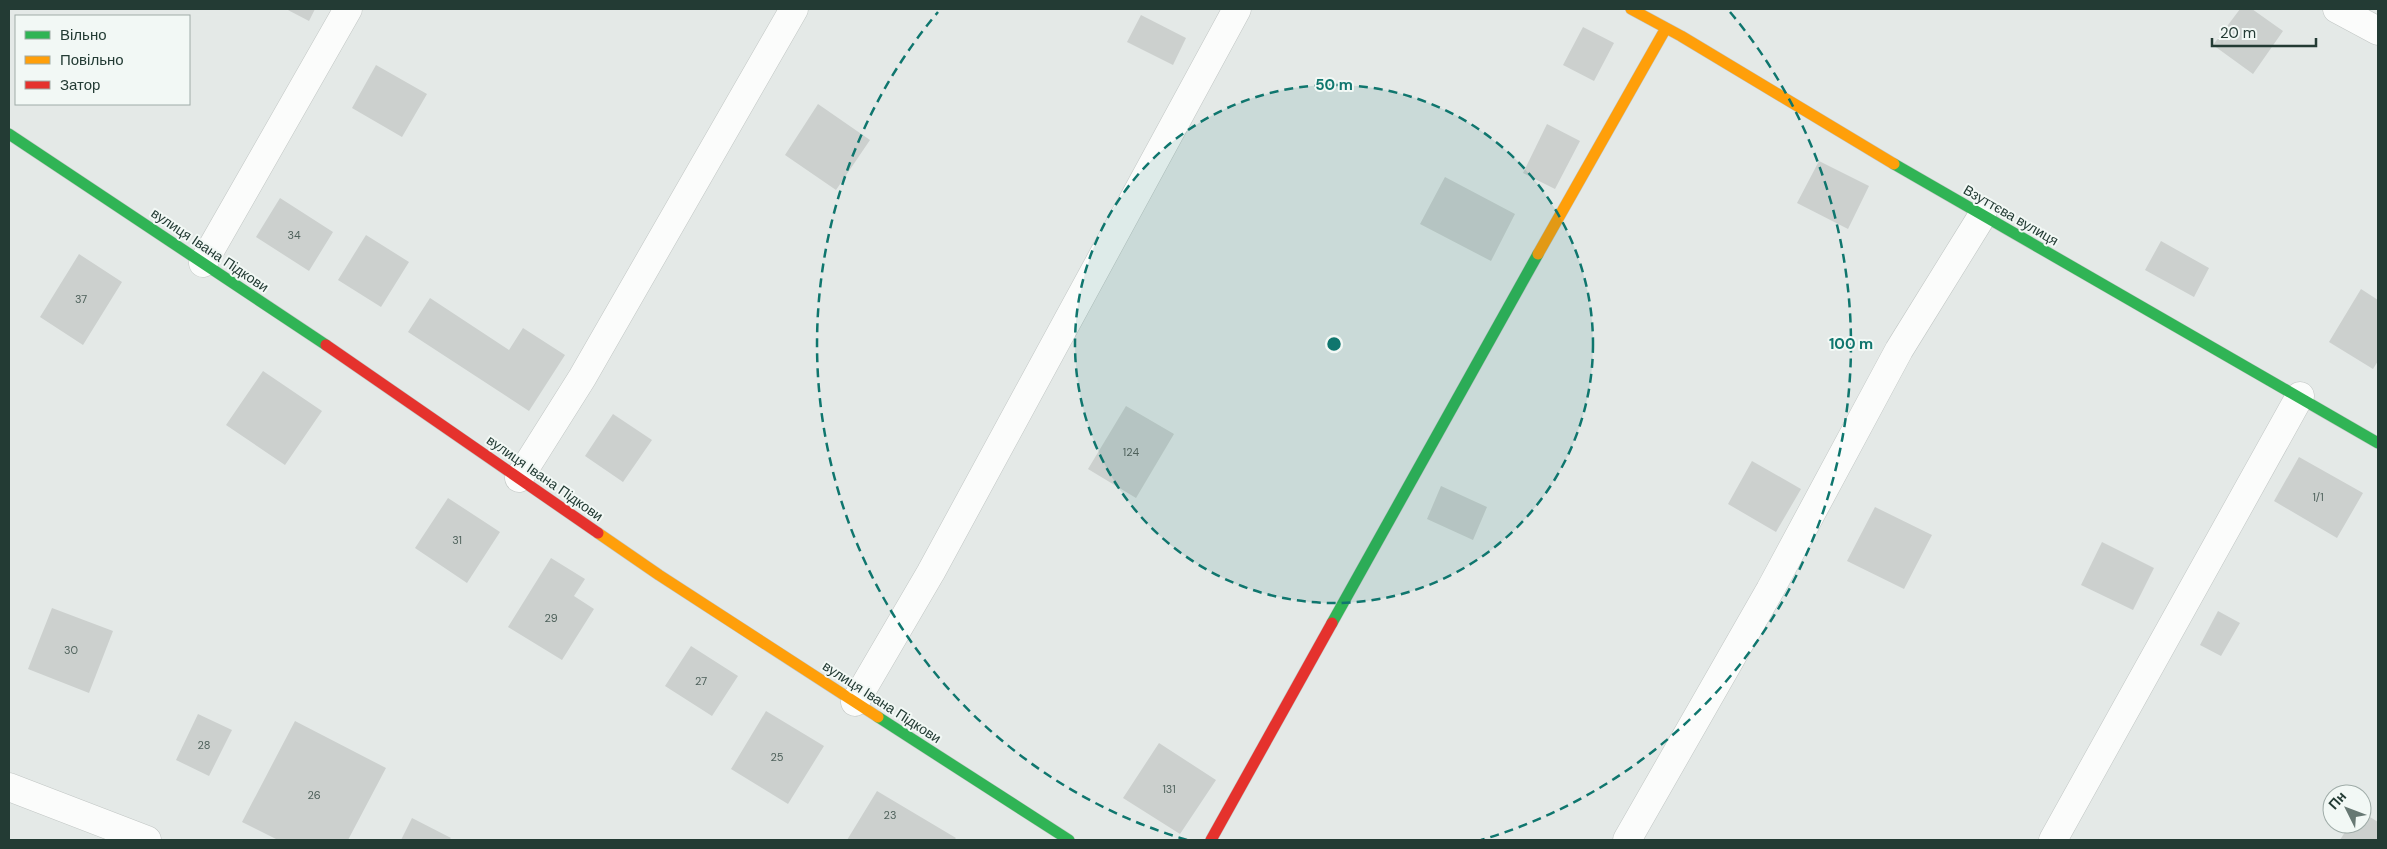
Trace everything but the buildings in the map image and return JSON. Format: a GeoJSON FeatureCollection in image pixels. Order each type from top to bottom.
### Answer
{"type":"FeatureCollection","features":[{"type":"Feature","properties":{"kind":"street"},"geometry":{"type":"LineString","coordinates":[[203,263],[348,9]]}},
{"type":"Feature","properties":{"kind":"street"},"geometry":{"type":"LineString","coordinates":[[519,478],[582,378],[794,9]]}},
{"type":"Feature","properties":{"kind":"street"},"geometry":{"type":"LineString","coordinates":[[855,702],[930,572],[1237,9]]}},
{"type":"Feature","properties":{"kind":"street","name":"Взуттєва вулиця"},"geometry":{"type":"LineString","coordinates":[[1631,9],[1982,216],[2300,396],[2378,443]]}},
{"type":"Feature","properties":{"kind":"street"},"geometry":{"type":"LineString","coordinates":[[2337,9],[2378,31]]}},
{"type":"Feature","properties":{"kind":"street"},"geometry":{"type":"LineString","coordinates":[[1212,840],[1464,384],[1666,28]]}},
{"type":"Feature","properties":{"kind":"street","name":"вулиця Івана Підкови"},"geometry":{"type":"LineString","coordinates":[[9,134],[317,339],[659,575],[1069,840]]}},
{"type":"Feature","properties":{"kind":"street"},"geometry":{"type":"LineString","coordinates":[[1627,840],[1770,590],[1899,350],[1982,216]]}},
{"type":"Feature","properties":{"kind":"street"},"geometry":{"type":"LineString","coordinates":[[2053,840],[2300,396]]}},
{"type":"Feature","properties":{"kind":"street"},"geometry":{"type":"LineString","coordinates":[[9,787],[147,840]]}},
{"type":"Feature","properties":{"kind":"traffic: fast"},"geometry":{"type":"LineString","coordinates":[[9,134],[326,345]]}},
{"type":"Feature","properties":{"kind":"traffic: fast"},"geometry":{"type":"LineString","coordinates":[[1894,164],[2378,443]]}},
{"type":"Feature","properties":{"kind":"traffic: fast"},"geometry":{"type":"LineString","coordinates":[[1332,623],[1538,254]]}},
{"type":"Feature","properties":{"kind":"traffic: fast"},"geometry":{"type":"LineString","coordinates":[[878,717],[1069,840]]}},
{"type":"Feature","properties":{"kind":"traffic: slow"},"geometry":{"type":"LineString","coordinates":[[1631,9],[1681,36],[1894,164]]}},
{"type":"Feature","properties":{"kind":"traffic: slow"},"geometry":{"type":"LineString","coordinates":[[1538,254],[1666,28]]}},
{"type":"Feature","properties":{"kind":"traffic: slow"},"geometry":{"type":"LineString","coordinates":[[598,533],[659,575],[878,717]]}},
{"type":"Feature","properties":{"kind":"traffic: jam"},"geometry":{"type":"LineString","coordinates":[[326,345],[598,533]]}},
{"type":"Feature","properties":{"kind":"traffic: jam"},"geometry":{"type":"LineString","coordinates":[[1211,840],[1332,623]]}}]}
